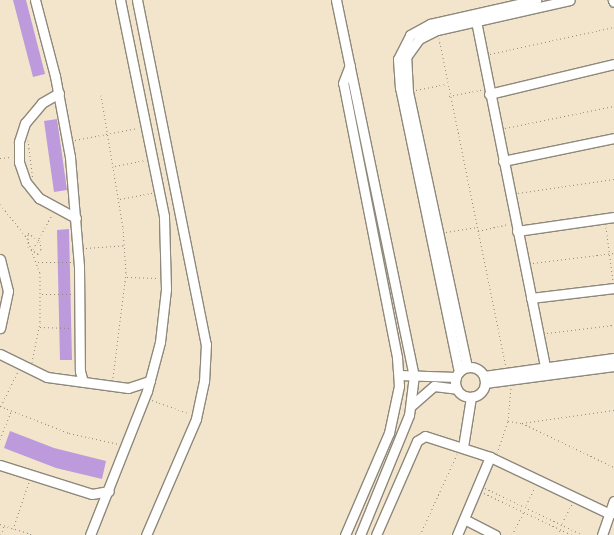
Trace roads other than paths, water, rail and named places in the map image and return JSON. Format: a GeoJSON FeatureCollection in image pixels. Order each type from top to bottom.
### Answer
{"type":"FeatureCollection","features":[{"type":"Feature","properties":{"kind":"street"},"geometry":{"type":"LineString","coordinates":[[35,0],[59,93],[68,141],[75,201],[80,294],[80,366],[84,382]]}},
{"type":"Feature","properties":{"kind":"street"},"geometry":{"type":"LineString","coordinates":[[90,535],[102,509],[125,444],[143,402],[150,381],[163,324],[167,279],[160,191],[120,0]]}},
{"type":"Feature","properties":{"kind":"street"},"geometry":{"type":"LineString","coordinates":[[137,0],[206,344],[204,381],[196,419],[146,535]]}},
{"type":"Feature","properties":{"kind":"street"},"geometry":{"type":"LineString","coordinates":[[336,0],[414,375],[412,405],[360,535]]}},
{"type":"Feature","properties":{"kind":"street"},"geometry":{"type":"LineString","coordinates":[[467,367],[438,251],[421,171],[405,64],[409,50],[419,39],[437,30],[476,21],[520,8],[536,0]]}},
{"type":"Feature","properties":{"kind":"street"},"geometry":{"type":"LineString","coordinates":[[457,389],[457,375],[438,251],[438,234],[398,77],[398,59],[404,42],[430,24],[570,0]]}},
{"type":"Feature","properties":{"kind":"street"},"geometry":{"type":"LineString","coordinates":[[476,21],[481,56],[545,367]]}},
{"type":"Feature","properties":{"kind":"street"},"geometry":{"type":"LineString","coordinates":[[488,91],[614,64]]}},
{"type":"Feature","properties":{"kind":"street"},"geometry":{"type":"LineString","coordinates":[[344,535],[394,420],[399,375],[344,84],[350,65]]}},
{"type":"Feature","properties":{"kind":"street"},"geometry":{"type":"LineString","coordinates":[[59,93],[37,107],[23,128],[19,156],[32,190],[56,209],[76,218]]}},
{"type":"Feature","properties":{"kind":"street"},"geometry":{"type":"LineString","coordinates":[[503,161],[614,138]]}},
{"type":"Feature","properties":{"kind":"street"},"geometry":{"type":"LineString","coordinates":[[56,209],[75,201]]}},
{"type":"Feature","properties":{"kind":"street"},"geometry":{"type":"LineString","coordinates":[[516,227],[614,217]]}},
{"type":"Feature","properties":{"kind":"street"},"geometry":{"type":"LineString","coordinates":[[0,259],[8,291],[0,328]]}},
{"type":"Feature","properties":{"kind":"street"},"geometry":{"type":"LineString","coordinates":[[531,298],[614,288]]}},
{"type":"Feature","properties":{"kind":"street"},"geometry":{"type":"LineString","coordinates":[[0,354],[30,369],[61,379],[128,388],[150,381]]}},
{"type":"Feature","properties":{"kind":"street"},"geometry":{"type":"LineString","coordinates":[[509,376],[545,367],[614,358]]}},
{"type":"Feature","properties":{"kind":"street"},"geometry":{"type":"LineString","coordinates":[[61,379],[80,366]]}},
{"type":"Feature","properties":{"kind":"street"},"geometry":{"type":"LineString","coordinates":[[485,379],[614,366]]}},
{"type":"Feature","properties":{"kind":"street"},"geometry":{"type":"LineString","coordinates":[[399,375],[457,375],[467,367],[477,368],[485,379]]}},
{"type":"Feature","properties":{"kind":"street"},"geometry":{"type":"LineString","coordinates":[[471,397],[481,392],[485,379]]}},
{"type":"Feature","properties":{"kind":"street"},"geometry":{"type":"LineString","coordinates":[[412,405],[434,386],[457,389],[471,397]]}},
{"type":"Feature","properties":{"kind":"street"},"geometry":{"type":"LineString","coordinates":[[128,388],[143,402]]}},
{"type":"Feature","properties":{"kind":"street"},"geometry":{"type":"LineString","coordinates":[[461,446],[471,397]]}},
{"type":"Feature","properties":{"kind":"street"},"geometry":{"type":"LineString","coordinates":[[376,535],[417,441],[429,436],[492,458],[610,514]]}},
{"type":"Feature","properties":{"kind":"street"},"geometry":{"type":"LineString","coordinates":[[457,535],[477,487],[492,458]]}},
{"type":"Feature","properties":{"kind":"street"},"geometry":{"type":"LineString","coordinates":[[0,465],[31,477],[92,494],[109,491]]}},
{"type":"Feature","properties":{"kind":"street"},"geometry":{"type":"LineString","coordinates":[[92,494],[102,509]]}},
{"type":"Feature","properties":{"kind":"street"},"geometry":{"type":"LineString","coordinates":[[602,535],[614,501]]}},
{"type":"Feature","properties":{"kind":"street"},"geometry":{"type":"LineString","coordinates":[[464,519],[495,535]]}}]}
